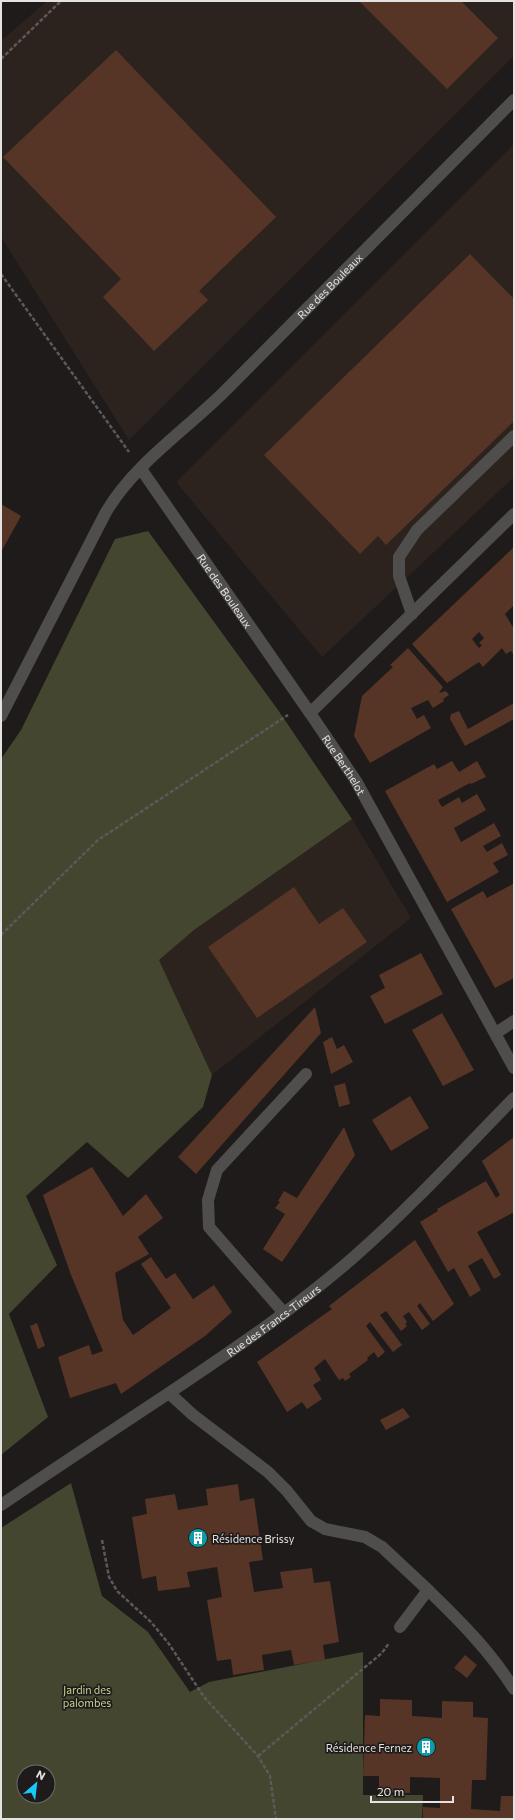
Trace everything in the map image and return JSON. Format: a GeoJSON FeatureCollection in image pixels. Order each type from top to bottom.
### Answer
{"type":"FeatureCollection","features":[{"type":"Feature","properties":{"kind":"street","name":"Rue des Bouleaux"},"geometry":{"type":"LineString","coordinates":[[1,716],[106,512],[120,491],[141,468],[224,392],[514,100]]}},
{"type":"Feature","properties":{"kind":"street"},"geometry":{"type":"LineString","coordinates":[[412,614],[398,576],[399,557],[417,530],[514,436]]}},
{"type":"Feature","properties":{"kind":"street","name":"Rue des Bouleaux"},"geometry":{"type":"LineString","coordinates":[[141,468],[307,709]]}},
{"type":"Feature","properties":{"kind":"street"},"geometry":{"type":"LineString","coordinates":[[307,709],[412,614],[514,514]]}},
{"type":"Feature","properties":{"kind":"street","name":"Rue Berthelot"},"geometry":{"type":"LineString","coordinates":[[307,709],[356,781],[514,1068]]}},
{"type":"Feature","properties":{"kind":"street"},"geometry":{"type":"LineString","coordinates":[[496,1033],[514,1021]]}},
{"type":"Feature","properties":{"kind":"street"},"geometry":{"type":"LineString","coordinates":[[284,1313],[209,1227],[208,1200],[217,1170],[306,1074]]}},
{"type":"Feature","properties":{"kind":"street","name":"Rue des Francs-Tireurs"},"geometry":{"type":"LineString","coordinates":[[1,1505],[243,1344],[284,1313],[354,1256],[403,1211],[514,1098]]}},
{"type":"Feature","properties":{"kind":"street"},"geometry":{"type":"LineString","coordinates":[[169,1393],[193,1415],[268,1472],[311,1521],[325,1529],[365,1537],[382,1547],[477,1639],[501,1668],[514,1689]]}},
{"type":"Feature","properties":{"kind":"street"},"geometry":{"type":"LineString","coordinates":[[400,1627],[428,1590]]}},
{"type":"Feature","properties":{"kind":"path"},"geometry":{"type":"LineString","coordinates":[[1,59],[61,1]]}},
{"type":"Feature","properties":{"kind":"path"},"geometry":{"type":"LineString","coordinates":[[1,274],[141,468]]}},
{"type":"Feature","properties":{"kind":"path"},"geometry":{"type":"LineString","coordinates":[[1,935],[98,840],[307,709]]}},
{"type":"Feature","properties":{"kind":"path"},"geometry":{"type":"LineString","coordinates":[[102,1540],[110,1577],[117,1591],[155,1627],[169,1644],[204,1697],[258,1756],[270,1776],[276,1819]]}},
{"type":"Feature","properties":{"kind":"path"},"geometry":{"type":"LineString","coordinates":[[258,1756],[382,1653],[400,1627]]}},
{"type":"Feature","properties":{"kind":"shaded area"},"geometry":{"type":"Polygon","coordinates":[[[47,1],[514,1],[514,56],[129,440],[1,237],[1,41],[47,1]]]}},
{"type":"Feature","properties":{"kind":"shaded area"},"geometry":{"type":"Polygon","coordinates":[[[514,144],[514,477],[322,657],[176,482],[514,144]]]}},
{"type":"Feature","properties":{"kind":"shaded area"},"geometry":{"type":"Polygon","coordinates":[[[352,819],[411,918],[212,1075],[159,960],[194,930],[352,819]]]}},
{"type":"Feature","properties":{"kind":"green space"},"geometry":{"type":"Polygon","coordinates":[[[148,531],[278,710],[352,819],[194,930],[159,960],[212,1075],[203,1107],[128,1178],[87,1142],[26,1196],[57,1265],[9,1314],[48,1417],[1,1455],[1,759],[21,730],[115,539],[148,531]]]}},
{"type":"Feature","properties":{"kind":"green space","name":"Jardin des palombes"},"geometry":{"type":"Polygon","coordinates":[[[71,1483],[102,1596],[148,1632],[190,1692],[209,1682],[363,1652],[363,1795],[423,1795],[422,1819],[1,1819],[1,1528],[71,1483]]]}},
{"type":"Feature","properties":{"kind":"building"},"geometry":{"type":"Polygon","coordinates":[[[359,1],[461,1],[498,38],[447,89],[359,1]]]}},
{"type":"Feature","properties":{"kind":"building"},"geometry":{"type":"Polygon","coordinates":[[[116,50],[276,217],[199,291],[208,300],[154,351],[103,297],[121,279],[3,157],[116,50]]]}},
{"type":"Feature","properties":{"kind":"building"},"geometry":{"type":"Polygon","coordinates":[[[470,254],[514,299],[514,421],[386,545],[378,536],[360,554],[264,455],[470,254]]]}},
{"type":"Feature","properties":{"kind":"building"},"geometry":{"type":"Polygon","coordinates":[[[1,504],[21,516],[1,552],[1,504]]]}},
{"type":"Feature","properties":{"kind":"building"},"geometry":{"type":"Polygon","coordinates":[[[514,547],[514,608],[513,606],[505,614],[514,629],[514,655],[511,651],[506,654],[502,648],[483,667],[479,662],[447,683],[412,644],[514,547]],[[479,632],[472,639],[479,648],[482,645],[479,643],[484,638],[479,632]]]}},
{"type":"Feature","properties":{"kind":"building"},"geometry":{"type":"Polygon","coordinates":[[[408,648],[443,687],[439,693],[446,691],[449,695],[443,699],[444,701],[433,708],[428,700],[411,708],[417,719],[424,715],[431,728],[370,763],[354,736],[362,696],[393,667],[390,665],[408,648]]]}},
{"type":"Feature","properties":{"kind":"building"},"geometry":{"type":"Polygon","coordinates":[[[514,703],[514,719],[465,746],[450,719],[451,714],[459,711],[468,729],[514,703]]]}},
{"type":"Feature","properties":{"kind":"building"},"geometry":{"type":"Polygon","coordinates":[[[452,761],[459,772],[477,761],[486,777],[471,784],[470,783],[438,800],[442,807],[459,797],[462,803],[477,794],[486,810],[454,828],[461,842],[494,823],[501,836],[483,846],[487,852],[502,843],[508,855],[493,863],[499,872],[447,902],[385,791],[434,764],[437,769],[452,761]]]}},
{"type":"Feature","properties":{"kind":"building"},"geometry":{"type":"Polygon","coordinates":[[[513,884],[514,978],[495,988],[451,909],[483,891],[487,898],[513,884]]]}},
{"type":"Feature","properties":{"kind":"building"},"geometry":{"type":"Polygon","coordinates":[[[294,887],[319,924],[343,908],[367,942],[257,1018],[208,947],[294,887]]]}},
{"type":"Feature","properties":{"kind":"building"},"geometry":{"type":"Polygon","coordinates":[[[421,953],[443,994],[385,1024],[370,996],[385,988],[379,975],[421,953]]]}},
{"type":"Feature","properties":{"kind":"building"},"geometry":{"type":"Polygon","coordinates":[[[315,1007],[321,1033],[196,1174],[178,1157],[315,1007]]]}},
{"type":"Feature","properties":{"kind":"building"},"geometry":{"type":"Polygon","coordinates":[[[442,1013],[474,1070],[443,1086],[412,1030],[442,1013]]]}},
{"type":"Feature","properties":{"kind":"building"},"geometry":{"type":"Polygon","coordinates":[[[332,1037],[337,1049],[344,1045],[353,1062],[331,1074],[323,1042],[332,1037]]]}},
{"type":"Feature","properties":{"kind":"building"},"geometry":{"type":"Polygon","coordinates":[[[345,1083],[350,1104],[339,1107],[334,1086],[345,1083]]]}},
{"type":"Feature","properties":{"kind":"building"},"geometry":{"type":"Polygon","coordinates":[[[410,1096],[429,1128],[391,1151],[372,1120],[410,1096]]]}},
{"type":"Feature","properties":{"kind":"building"},"geometry":{"type":"Polygon","coordinates":[[[344,1127],[355,1155],[282,1262],[263,1249],[285,1214],[275,1208],[280,1202],[278,1201],[284,1191],[297,1198],[344,1127]]]}},
{"type":"Feature","properties":{"kind":"building"},"geometry":{"type":"Polygon","coordinates":[[[514,1137],[514,1212],[477,1232],[501,1275],[494,1279],[482,1258],[468,1266],[481,1290],[470,1297],[454,1268],[448,1272],[420,1222],[438,1211],[437,1209],[486,1181],[496,1198],[500,1195],[482,1161],[514,1137]]]}},
{"type":"Feature","properties":{"kind":"building"},"geometry":{"type":"Polygon","coordinates":[[[92,1167],[123,1216],[146,1194],[163,1218],[138,1237],[149,1254],[115,1273],[123,1320],[133,1335],[171,1308],[141,1264],[151,1257],[166,1279],[175,1273],[193,1299],[214,1285],[232,1312],[205,1336],[121,1394],[116,1383],[70,1398],[58,1357],[89,1345],[92,1355],[103,1351],[71,1275],[43,1195],[92,1167]]]}},
{"type":"Feature","properties":{"kind":"building"},"geometry":{"type":"Polygon","coordinates":[[[415,1240],[454,1304],[433,1321],[420,1303],[417,1306],[430,1324],[422,1330],[409,1312],[403,1316],[407,1322],[405,1324],[407,1326],[401,1331],[386,1311],[380,1315],[402,1345],[393,1352],[370,1322],[366,1326],[385,1352],[378,1358],[374,1352],[367,1358],[368,1360],[349,1374],[351,1377],[345,1381],[343,1378],[339,1380],[325,1359],[314,1368],[321,1380],[313,1385],[322,1399],[307,1409],[302,1402],[287,1412],[257,1362],[332,1309],[329,1306],[415,1240]]]}},
{"type":"Feature","properties":{"kind":"building"},"geometry":{"type":"Polygon","coordinates":[[[37,1323],[45,1346],[38,1349],[30,1326],[37,1323]]]}},
{"type":"Feature","properties":{"kind":"building"},"geometry":{"type":"Polygon","coordinates":[[[403,1408],[410,1417],[386,1430],[380,1420],[403,1408]]]}},
{"type":"Feature","properties":{"kind":"building"},"geometry":{"type":"Polygon","coordinates":[[[238,1484],[240,1501],[254,1498],[263,1560],[249,1562],[254,1592],[283,1588],[280,1572],[312,1568],[314,1583],[330,1581],[339,1642],[323,1645],[325,1660],[294,1665],[291,1650],[262,1655],[264,1670],[233,1675],[231,1659],[217,1661],[207,1600],[222,1597],[217,1567],[187,1572],[190,1587],[158,1591],[156,1576],[142,1579],[132,1517],[147,1514],[145,1499],[175,1494],[178,1510],[208,1505],[206,1489],[238,1484]]]}},
{"type":"Feature","properties":{"kind":"building"},"geometry":{"type":"Polygon","coordinates":[[[465,1655],[477,1665],[467,1678],[454,1668],[465,1655]]]}},
{"type":"Feature","properties":{"kind":"building","name":"Résidence Fernez"},"geometry":{"type":"Polygon","coordinates":[[[380,1699],[412,1700],[412,1716],[442,1718],[442,1701],[473,1702],[473,1717],[488,1718],[486,1780],[472,1780],[471,1809],[500,1811],[501,1796],[514,1796],[514,1819],[423,1819],[423,1807],[440,1808],[440,1778],[410,1777],[410,1793],[379,1792],[379,1776],[363,1776],[365,1715],[380,1716],[380,1699]]]}},
{"type":"Feature","properties":{"kind":"place","name":"Résidence Brissy"},"geometry":{"type":"Point","coordinates":[198,1538]}},
{"type":"Feature","properties":{"kind":"place","name":"Résidence Fernez"},"geometry":{"type":"Point","coordinates":[426,1747]}}]}
